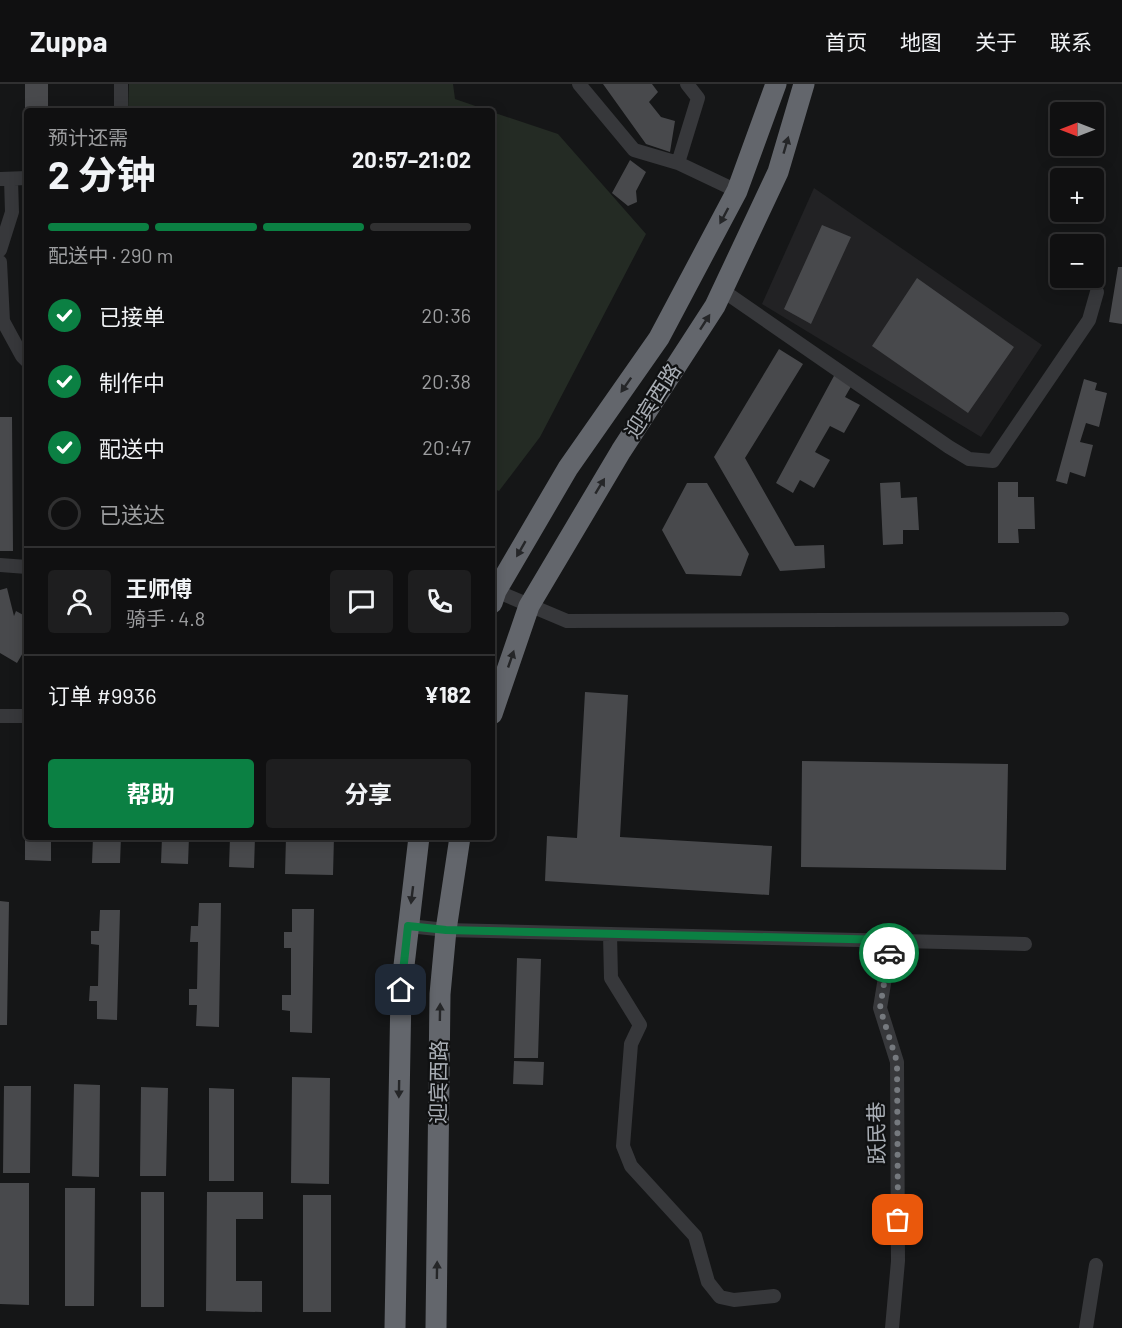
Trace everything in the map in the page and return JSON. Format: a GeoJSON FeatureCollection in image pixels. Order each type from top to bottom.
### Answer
{"type":"FeatureCollection","features":[{"type":"Feature","properties":{"kind":"highway","name":"迎宾西路"},"geometry":{"type":"LineString","coordinates":[[495,595],[568,468],[659,338],[737,191],[776,84]]}},
{"type":"Feature","properties":{"kind":"highway","name":"迎宾西路"},"geometry":{"type":"LineString","coordinates":[[495,705],[529,606],[621,451],[715,306],[778,172],[804,84]]}},
{"type":"Feature","properties":{"kind":"highway","name":"迎宾西路"},"geometry":{"type":"LineString","coordinates":[[395,1328],[401,990],[419,840]]}},
{"type":"Feature","properties":{"kind":"highway","name":"迎宾西路"},"geometry":{"type":"LineString","coordinates":[[436,1328],[440,994],[446,930],[460,840]]}},
{"type":"Feature","properties":{"kind":"street"},"geometry":{"type":"LineString","coordinates":[[121,84],[121,108]]}},
{"type":"Feature","properties":{"kind":"street"},"geometry":{"type":"LineString","coordinates":[[579,84],[634,150],[678,163],[737,191]]}},
{"type":"Feature","properties":{"kind":"street"},"geometry":{"type":"LineString","coordinates":[[678,163],[698,98],[687,84]]}},
{"type":"Feature","properties":{"kind":"street"},"geometry":{"type":"LineString","coordinates":[[0,250],[12,212],[6,179],[24,178]]}},
{"type":"Feature","properties":{"kind":"street"},"geometry":{"type":"LineString","coordinates":[[0,262],[3,321],[24,358]]}},
{"type":"Feature","properties":{"kind":"street"},"geometry":{"type":"LineString","coordinates":[[722,290],[949,447],[969,459],[993,460],[1089,320],[1097,292]]}},
{"type":"Feature","properties":{"kind":"street"},"geometry":{"type":"LineString","coordinates":[[0,565],[24,567]]}},
{"type":"Feature","properties":{"kind":"street"},"geometry":{"type":"LineString","coordinates":[[495,597],[529,606],[567,621],[1062,619]]}},
{"type":"Feature","properties":{"kind":"street"},"geometry":{"type":"LineString","coordinates":[[0,716],[24,716]]}},
{"type":"Feature","properties":{"kind":"street"},"geometry":{"type":"LineString","coordinates":[[408,926],[446,930],[1025,944]]}},
{"type":"Feature","properties":{"kind":"street"},"geometry":{"type":"LineString","coordinates":[[610,934],[611,978],[640,1025],[631,1044],[623,1146],[631,1166],[695,1236],[708,1282],[720,1297],[734,1300],[774,1296]]}},
{"type":"Feature","properties":{"kind":"street","name":"跃民巷"},"geometry":{"type":"LineString","coordinates":[[891,940],[880,1008],[897,1062],[898,1261],[891,1328]]}},
{"type":"Feature","properties":{"kind":"street"},"geometry":{"type":"LineString","coordinates":[[1086,1328],[1096,1265]]}},
{"type":"Feature","properties":{"kind":"shaded area"},"geometry":{"type":"Polygon","coordinates":[[[129,84],[453,84],[455,99],[481,108],[128,108],[129,84]]]}},
{"type":"Feature","properties":{"kind":"shaded area"},"geometry":{"type":"Polygon","coordinates":[[[495,113],[558,134],[646,234],[540,437],[499,491],[495,489],[495,113]]]}},
{"type":"Feature","properties":{"kind":"shaded area"},"geometry":{"type":"Polygon","coordinates":[[[814,188],[1042,345],[981,437],[762,304],[814,188]]]}},
{"type":"Feature","properties":{"kind":"building"},"geometry":{"type":"Polygon","coordinates":[[[25,84],[48,84],[48,108],[25,108],[25,84]]]}},
{"type":"Feature","properties":{"kind":"building"},"geometry":{"type":"Polygon","coordinates":[[[603,84],[652,84],[658,92],[649,102],[661,117],[675,121],[670,152],[646,144],[603,84]]]}},
{"type":"Feature","properties":{"kind":"building"},"geometry":{"type":"Polygon","coordinates":[[[630,160],[646,172],[636,191],[637,202],[628,206],[612,193],[630,160]]]}},
{"type":"Feature","properties":{"kind":"building"},"geometry":{"type":"Polygon","coordinates":[[[822,225],[851,237],[811,324],[784,309],[822,225]]]}},
{"type":"Feature","properties":{"kind":"building"},"geometry":{"type":"Polygon","coordinates":[[[1118,267],[1122,267],[1122,324],[1109,322],[1118,267]]]}},
{"type":"Feature","properties":{"kind":"building"},"geometry":{"type":"Polygon","coordinates":[[[917,278],[1014,347],[968,413],[872,346],[917,278]]]}},
{"type":"Feature","properties":{"kind":"building"},"geometry":{"type":"Polygon","coordinates":[[[779,349],[803,364],[745,458],[795,546],[824,545],[825,568],[780,571],[714,457],[779,349]]]}},
{"type":"Feature","properties":{"kind":"building"},"geometry":{"type":"Polygon","coordinates":[[[835,374],[853,383],[845,397],[860,405],[844,433],[830,426],[815,452],[830,460],[814,488],[800,480],[793,493],[776,483],[835,374]]]}},
{"type":"Feature","properties":{"kind":"building"},"geometry":{"type":"Polygon","coordinates":[[[1084,379],[1097,383],[1095,390],[1107,393],[1099,427],[1086,423],[1080,442],[1093,445],[1085,477],[1070,472],[1067,484],[1056,481],[1084,379]]]}},
{"type":"Feature","properties":{"kind":"building"},"geometry":{"type":"Polygon","coordinates":[[[0,417],[12,417],[13,551],[0,551],[0,417]]]}},
{"type":"Feature","properties":{"kind":"building"},"geometry":{"type":"Polygon","coordinates":[[[900,482],[901,498],[917,497],[919,530],[903,530],[903,544],[883,545],[880,483],[900,482]]]}},
{"type":"Feature","properties":{"kind":"building"},"geometry":{"type":"Polygon","coordinates":[[[998,482],[1018,482],[1018,497],[1034,497],[1035,529],[1018,529],[1019,543],[998,543],[998,482]]]}},
{"type":"Feature","properties":{"kind":"building"},"geometry":{"type":"Polygon","coordinates":[[[687,483],[707,483],[749,554],[741,576],[686,574],[662,530],[687,483]]]}},
{"type":"Feature","properties":{"kind":"building"},"geometry":{"type":"Polygon","coordinates":[[[7,588],[14,616],[16,611],[24,615],[24,651],[17,663],[0,653],[0,590],[7,588]]]}},
{"type":"Feature","properties":{"kind":"building"},"geometry":{"type":"Polygon","coordinates":[[[585,692],[628,695],[620,837],[772,846],[769,895],[545,881],[547,836],[577,838],[585,692]]]}},
{"type":"Feature","properties":{"kind":"building"},"geometry":{"type":"Polygon","coordinates":[[[802,761],[1008,764],[1006,870],[801,867],[802,761]]]}},
{"type":"Feature","properties":{"kind":"building"},"geometry":{"type":"Polygon","coordinates":[[[25,840],[51,840],[51,861],[25,860],[25,840]]]}},
{"type":"Feature","properties":{"kind":"building"},"geometry":{"type":"Polygon","coordinates":[[[93,840],[121,840],[120,863],[92,863],[93,840]]]}},
{"type":"Feature","properties":{"kind":"building"},"geometry":{"type":"Polygon","coordinates":[[[162,840],[189,840],[188,864],[161,863],[162,840]]]}},
{"type":"Feature","properties":{"kind":"building"},"geometry":{"type":"Polygon","coordinates":[[[230,840],[255,840],[254,868],[229,867],[230,840]]]}},
{"type":"Feature","properties":{"kind":"building"},"geometry":{"type":"Polygon","coordinates":[[[286,840],[334,840],[333,875],[285,874],[286,840]]]}},
{"type":"Feature","properties":{"kind":"building"},"geometry":{"type":"Polygon","coordinates":[[[0,901],[9,902],[7,1025],[0,1025],[0,901]]]}},
{"type":"Feature","properties":{"kind":"building"},"geometry":{"type":"Polygon","coordinates":[[[199,903],[221,903],[219,1027],[196,1026],[197,1005],[189,1005],[189,989],[197,989],[198,942],[190,942],[191,926],[198,926],[199,903]]]}},
{"type":"Feature","properties":{"kind":"building"},"geometry":{"type":"Polygon","coordinates":[[[292,909],[314,909],[312,1033],[290,1032],[290,1011],[282,1010],[282,995],[291,995],[291,948],[284,948],[284,932],[292,932],[292,909]]]}},
{"type":"Feature","properties":{"kind":"building"},"geometry":{"type":"Polygon","coordinates":[[[100,910],[120,910],[117,1020],[97,1019],[97,1001],[89,1001],[90,986],[98,986],[99,945],[91,944],[91,931],[99,931],[100,910]]]}},
{"type":"Feature","properties":{"kind":"building"},"geometry":{"type":"Polygon","coordinates":[[[517,958],[541,959],[538,1058],[514,1058],[517,958]]]}},
{"type":"Feature","properties":{"kind":"building"},"geometry":{"type":"Polygon","coordinates":[[[514,1061],[544,1062],[543,1085],[513,1084],[514,1061]]]}},
{"type":"Feature","properties":{"kind":"building"},"geometry":{"type":"Polygon","coordinates":[[[292,1077],[330,1078],[329,1184],[291,1183],[292,1077]]]}},
{"type":"Feature","properties":{"kind":"building"},"geometry":{"type":"Polygon","coordinates":[[[74,1084],[100,1085],[99,1177],[72,1176],[74,1084]]]}},
{"type":"Feature","properties":{"kind":"building"},"geometry":{"type":"Polygon","coordinates":[[[4,1086],[31,1086],[30,1173],[3,1173],[4,1086]]]}},
{"type":"Feature","properties":{"kind":"building"},"geometry":{"type":"Polygon","coordinates":[[[141,1087],[168,1088],[166,1176],[140,1176],[141,1087]]]}},
{"type":"Feature","properties":{"kind":"building"},"geometry":{"type":"Polygon","coordinates":[[[209,1088],[234,1089],[234,1181],[209,1181],[209,1088]]]}},
{"type":"Feature","properties":{"kind":"building"},"geometry":{"type":"Polygon","coordinates":[[[0,1183],[29,1183],[29,1305],[0,1304],[0,1183]]]}},
{"type":"Feature","properties":{"kind":"building"},"geometry":{"type":"Polygon","coordinates":[[[65,1188],[95,1188],[94,1306],[65,1306],[65,1188]]]}},
{"type":"Feature","properties":{"kind":"building"},"geometry":{"type":"Polygon","coordinates":[[[141,1192],[164,1192],[164,1307],[141,1307],[141,1192]]]}},
{"type":"Feature","properties":{"kind":"building"},"geometry":{"type":"Polygon","coordinates":[[[207,1192],[263,1192],[263,1219],[236,1219],[236,1281],[262,1281],[262,1312],[206,1311],[207,1192]]]}},
{"type":"Feature","properties":{"kind":"building"},"geometry":{"type":"Polygon","coordinates":[[[303,1195],[331,1195],[331,1312],[303,1312],[303,1195]]]}},
{"type":"Feature","properties":{"kind":"way so far"},"geometry":{"type":"LineString","coordinates":[[889,953],[880,1008],[897,1062],[898,1220]]}},
{"type":"Feature","properties":{"kind":"route"},"geometry":{"type":"LineString","coordinates":[[401,990],[408,926],[446,930],[891,940],[889,953]]}}]}
